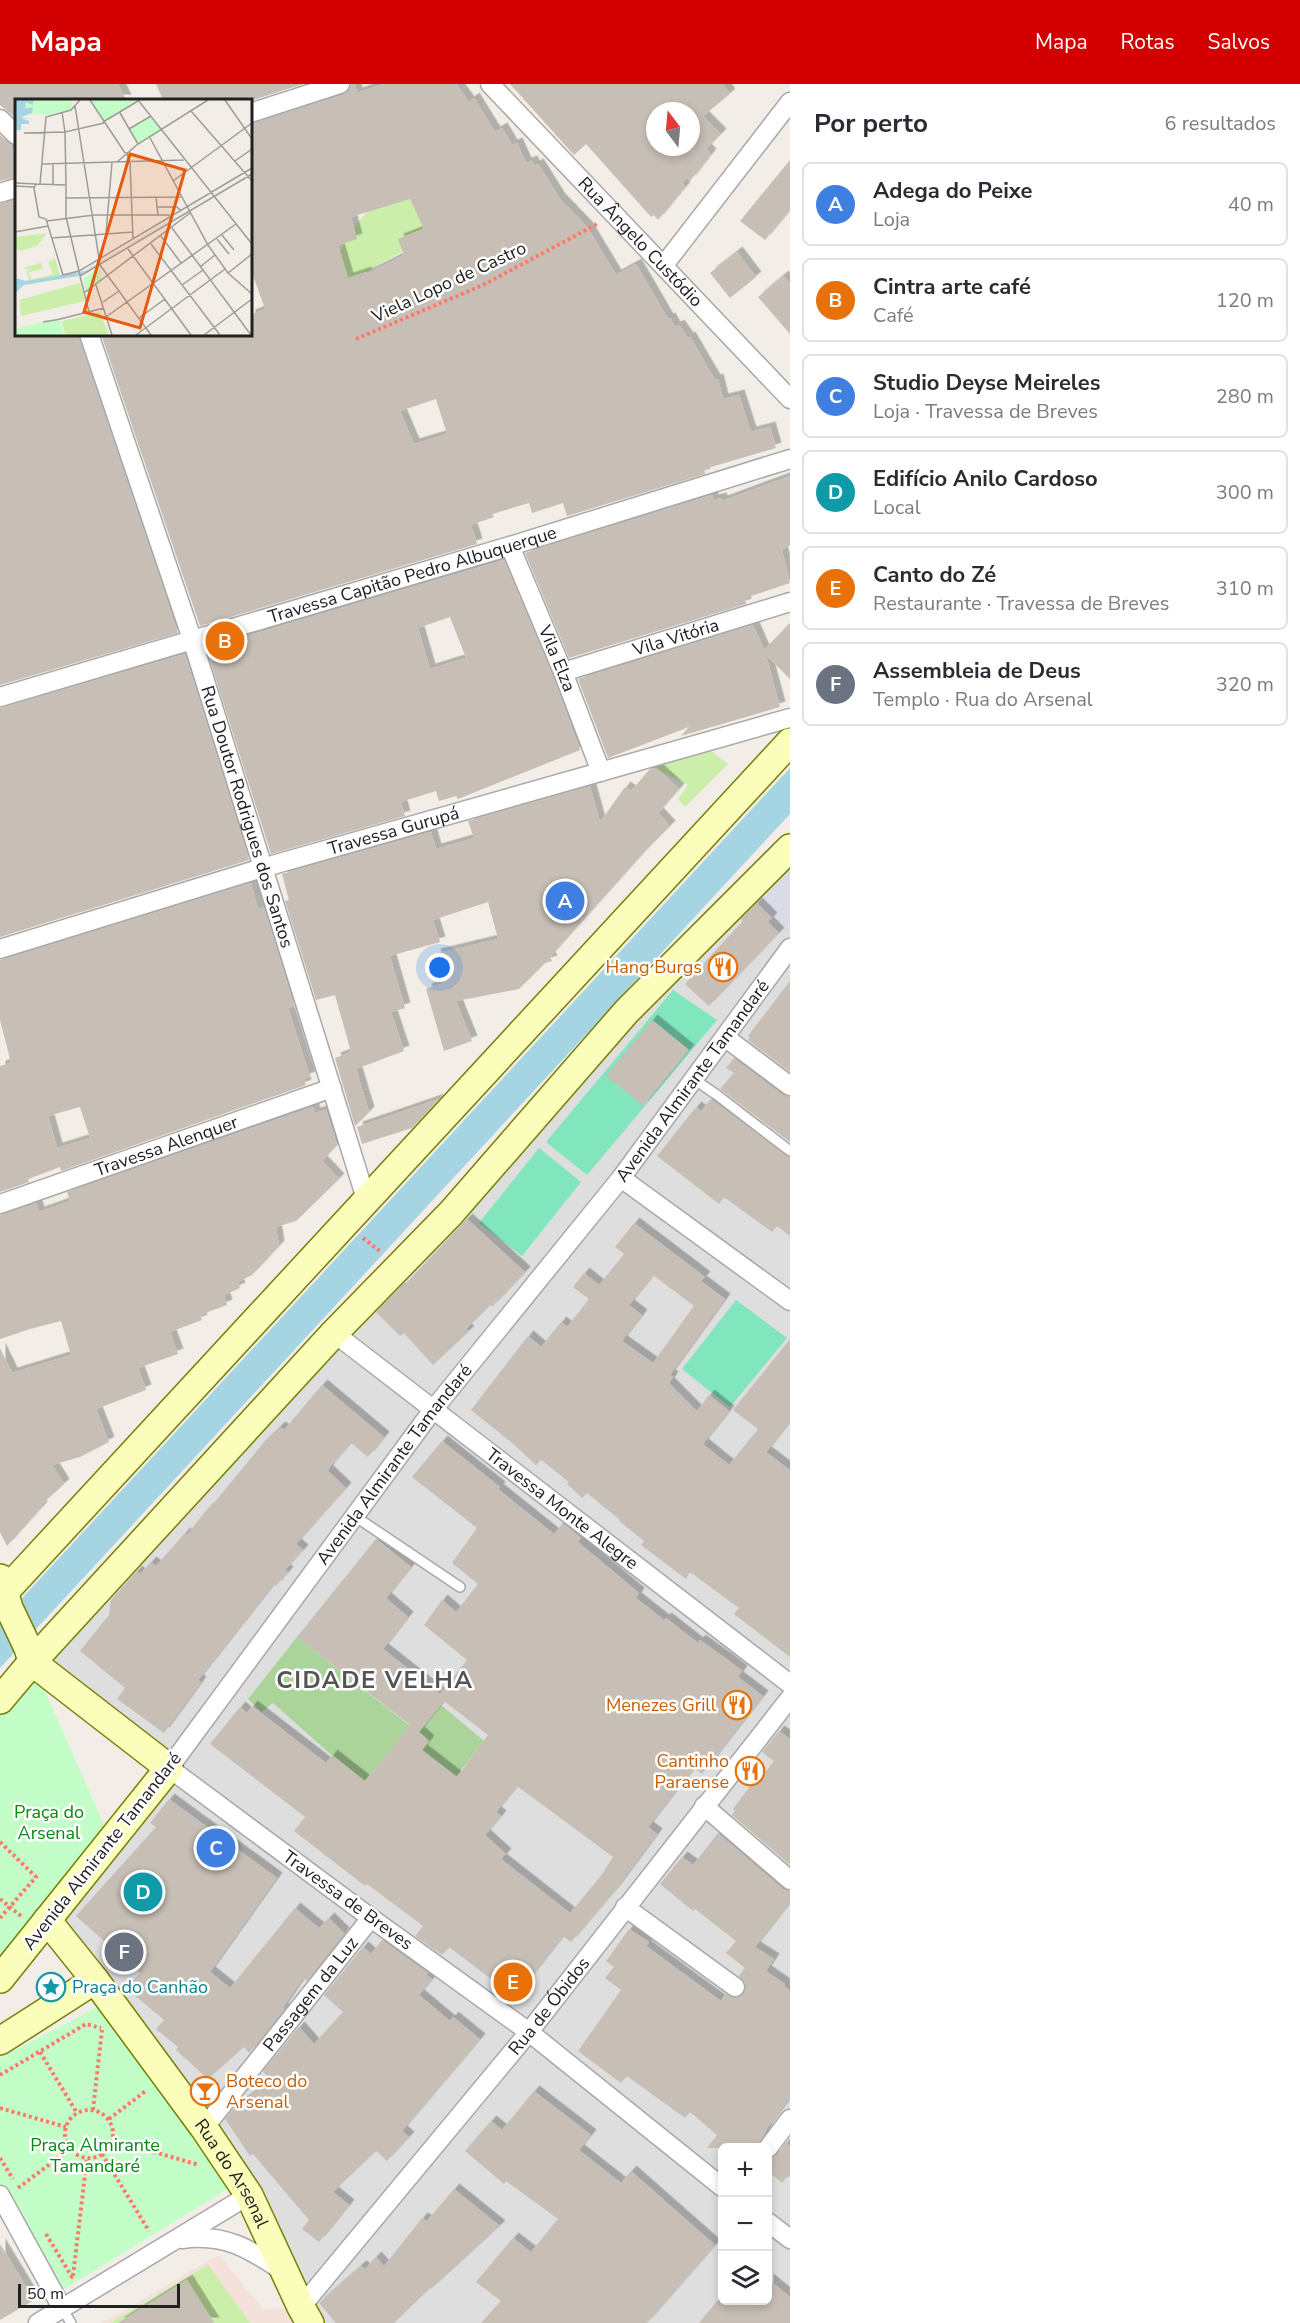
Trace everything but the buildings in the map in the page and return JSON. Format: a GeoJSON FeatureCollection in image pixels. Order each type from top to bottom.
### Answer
{"type":"FeatureCollection","features":[{"type":"Feature","properties":{"kind":"main road"},"geometry":{"type":"LineString","coordinates":[[4,1593],[790,742]]}},
{"type":"Feature","properties":{"kind":"main road"},"geometry":{"type":"LineString","coordinates":[[0,1700],[30,1655],[334,1333],[452,1213],[627,1011],[790,848]]}},
{"type":"Feature","properties":{"kind":"main road","name":"Travessa de Breves"},"geometry":{"type":"LineString","coordinates":[[4,1593],[30,1655],[169,1768]]}},
{"type":"Feature","properties":{"kind":"main road","name":"Avenida Almirante Tamandaré"},"geometry":{"type":"LineString","coordinates":[[0,1979],[38,1921],[169,1768]]}},
{"type":"Feature","properties":{"kind":"main road","name":"Rua do Arsenal"},"geometry":{"type":"LineString","coordinates":[[38,1921],[100,1987],[204,2128],[249,2195],[305,2315]]}},
{"type":"Feature","properties":{"kind":"main road"},"geometry":{"type":"LineString","coordinates":[[0,2041],[100,1987]]}},
{"type":"Feature","properties":{"kind":"street"},"geometry":{"type":"LineString","coordinates":[[252,112],[340,84]]}},
{"type":"Feature","properties":{"kind":"street","name":"Rua Ângelo Custódio"},"geometry":{"type":"LineString","coordinates":[[490,84],[790,399]]}},
{"type":"Feature","properties":{"kind":"street"},"geometry":{"type":"LineString","coordinates":[[664,265],[790,102]]}},
{"type":"Feature","properties":{"kind":"street"},"geometry":{"type":"LineString","coordinates":[[0,119],[15,134]]}},
{"type":"Feature","properties":{"kind":"street"},"geometry":{"type":"LineString","coordinates":[[0,192],[15,188]]}},
{"type":"Feature","properties":{"kind":"street","name":"Rua Doutor Rodrigues dos Santos"},"geometry":{"type":"LineString","coordinates":[[90,336],[192,639],[366,1199]]}},
{"type":"Feature","properties":{"kind":"street","name":"Travessa Capitão Pedro Albuquerque"},"geometry":{"type":"LineString","coordinates":[[0,697],[510,546],[790,459]]}},
{"type":"Feature","properties":{"kind":"street","name":"Vila Elza"},"geometry":{"type":"LineString","coordinates":[[510,546],[563,672],[601,772]]}},
{"type":"Feature","properties":{"kind":"street","name":"Vila Vitória"},"geometry":{"type":"LineString","coordinates":[[563,672],[790,602]]}},
{"type":"Feature","properties":{"kind":"street","name":"Travessa Gurupá"},"geometry":{"type":"LineString","coordinates":[[0,949],[262,868],[790,718]]}},
{"type":"Feature","properties":{"kind":"street","name":"Avenida Almirante Tamandaré"},"geometry":{"type":"LineString","coordinates":[[169,1768],[432,1411],[621,1178],[790,948]]}},
{"type":"Feature","properties":{"kind":"street"},"geometry":{"type":"LineString","coordinates":[[726,1038],[790,1086]]}},
{"type":"Feature","properties":{"kind":"street","name":"Travessa Alenquer"},"geometry":{"type":"LineString","coordinates":[[0,1204],[332,1088]]}},
{"type":"Feature","properties":{"kind":"street"},"geometry":{"type":"LineString","coordinates":[[621,1178],[790,1301]]}},
{"type":"Feature","properties":{"kind":"street","name":"Travessa Monte Alegre"},"geometry":{"type":"LineString","coordinates":[[334,1333],[432,1411],[790,1684]]}},
{"type":"Feature","properties":{"kind":"street","name":"Rua de Óbidos"},"geometry":{"type":"LineString","coordinates":[[305,2315],[790,1698]]}},
{"type":"Feature","properties":{"kind":"street","name":"Travessa de Breves"},"geometry":{"type":"LineString","coordinates":[[169,1768],[529,2032],[718,2183]]}},
{"type":"Feature","properties":{"kind":"street"},"geometry":{"type":"LineString","coordinates":[[704,1806],[790,1880]]}},
{"type":"Feature","properties":{"kind":"street"},"geometry":{"type":"LineString","coordinates":[[625,1907],[735,1987]]}},
{"type":"Feature","properties":{"kind":"street","name":"Passagem da Luz"},"geometry":{"type":"LineString","coordinates":[[204,2128],[371,1918]]}},
{"type":"Feature","properties":{"kind":"street"},"geometry":{"type":"LineString","coordinates":[[772,2143],[790,2119]]}},
{"type":"Feature","properties":{"kind":"street"},"geometry":{"type":"LineString","coordinates":[[0,2195],[67,2316]]}},
{"type":"Feature","properties":{"kind":"street"},"geometry":{"type":"LineString","coordinates":[[38,2323],[67,2316],[178,2240],[249,2195]]}},
{"type":"Feature","properties":{"kind":"street"},"geometry":{"type":"LineString","coordinates":[[772,2225],[790,2239]]}},
{"type":"Feature","properties":{"kind":"street"},"geometry":{"type":"LineString","coordinates":[[178,2240],[213,2237],[234,2243],[259,2255],[285,2272]]}},
{"type":"Feature","properties":{"kind":"lane"},"geometry":{"type":"LineString","coordinates":[[695,1080],[790,1152]]}},
{"type":"Feature","properties":{"kind":"lane"},"geometry":{"type":"LineString","coordinates":[[356,1516],[460,1587]]}},
{"type":"Feature","properties":{"kind":"path","name":"Viela Lopo de Castro"},"geometry":{"type":"LineString","coordinates":[[356,339],[483,285],[615,214]]}},
{"type":"Feature","properties":{"kind":"path"},"geometry":{"type":"LineString","coordinates":[[362,1237],[386,1257]]}},
{"type":"Feature","properties":{"kind":"path"},"geometry":{"type":"LineString","coordinates":[[0,1842],[36,1878],[0,1918]]}},
{"type":"Feature","properties":{"kind":"path"},"geometry":{"type":"LineString","coordinates":[[0,1899],[10,1907],[38,1921]]}},
{"type":"Feature","properties":{"kind":"path"},"geometry":{"type":"LineString","coordinates":[[93,2110],[103,2028],[100,1987]]}},
{"type":"Feature","properties":{"kind":"path"},"geometry":{"type":"LineString","coordinates":[[0,2076],[86,2024],[103,2028]]}},
{"type":"Feature","properties":{"kind":"path"},"geometry":{"type":"LineString","coordinates":[[40,2052],[77,2113]]}},
{"type":"Feature","properties":{"kind":"path"},"geometry":{"type":"LineString","coordinates":[[109,2119],[150,2088]]}},
{"type":"Feature","properties":{"kind":"path"},"geometry":{"type":"LineString","coordinates":[[0,2108],[66,2127]]}},
{"type":"Feature","properties":{"kind":"path"},"geometry":{"type":"LineString","coordinates":[[93,2110],[109,2119],[114,2131],[113,2140],[108,2150],[102,2154],[87,2158],[78,2156],[70,2149],[66,2140],[66,2127],[77,2113],[93,2110]]}},
{"type":"Feature","properties":{"kind":"path"},"geometry":{"type":"LineString","coordinates":[[113,2140],[220,2171],[232,2170]]}},
{"type":"Feature","properties":{"kind":"path"},"geometry":{"type":"LineString","coordinates":[[18,2188],[70,2149]]}},
{"type":"Feature","properties":{"kind":"path"},"geometry":{"type":"LineString","coordinates":[[102,2154],[149,2231]]}},
{"type":"Feature","properties":{"kind":"path"},"geometry":{"type":"LineString","coordinates":[[0,2158],[24,2198]]}},
{"type":"Feature","properties":{"kind":"path"},"geometry":{"type":"LineString","coordinates":[[72,2277],[87,2158]]}},
{"type":"Feature","properties":{"kind":"path"},"geometry":{"type":"LineString","coordinates":[[140,2237],[159,2225]]}},
{"type":"Feature","properties":{"kind":"path"},"geometry":{"type":"LineString","coordinates":[[42,2228],[72,2277]]}},
{"type":"Feature","properties":{"kind":"path"},"geometry":{"type":"LineString","coordinates":[[51,2288],[82,2271]]}},
{"type":"Feature","properties":{"kind":"shaded area"},"geometry":{"type":"Polygon","coordinates":[[[790,848],[790,2323],[310,2323],[249,2195],[47,1920],[169,1768],[32,1662],[790,848]]]}},
{"type":"Feature","properties":{"kind":"shaded area"},"geometry":{"type":"Polygon","coordinates":[[[790,862],[790,923],[785,932],[753,899],[790,862]]]}},
{"type":"Feature","properties":{"kind":"shaded area"},"geometry":{"type":"Polygon","coordinates":[[[220,2256],[263,2309],[301,2308],[304,2323],[100,2323],[209,2260],[220,2256]]]}},
{"type":"Feature","properties":{"kind":"green space"},"geometry":{"type":"Polygon","coordinates":[[[414,192],[428,224],[414,234],[401,252],[358,277],[327,282],[342,247],[366,213],[386,199],[414,192]]]}},
{"type":"Feature","properties":{"kind":"green space"},"geometry":{"type":"Polygon","coordinates":[[[710,750],[728,764],[685,807],[678,799],[688,785],[654,768],[710,750]]]}},
{"type":"Feature","properties":{"kind":"green space"},"geometry":{"type":"Polygon","coordinates":[[[673,990],[717,1020],[587,1175],[546,1142],[673,990]]]}},
{"type":"Feature","properties":{"kind":"green space"},"geometry":{"type":"Polygon","coordinates":[[[539,1148],[581,1182],[522,1256],[479,1223],[539,1148]]]}},
{"type":"Feature","properties":{"kind":"green space"},"geometry":{"type":"Polygon","coordinates":[[[736,1300],[787,1338],[730,1407],[682,1369],[736,1300]]]}},
{"type":"Feature","properties":{"kind":"green space"},"geometry":{"type":"Polygon","coordinates":[[[297,1637],[410,1726],[363,1783],[273,1703],[261,1712],[248,1699],[297,1637]]]}},
{"type":"Feature","properties":{"kind":"green space","name":"Praça do Arsenal"},"geometry":{"type":"Polygon","coordinates":[[[32,1662],[106,1829],[0,1965],[0,1704],[32,1662]]]}},
{"type":"Feature","properties":{"kind":"green space"},"geometry":{"type":"Polygon","coordinates":[[[441,1705],[484,1741],[454,1779],[401,1778],[429,1741],[419,1732],[441,1705]]]}},
{"type":"Feature","properties":{"kind":"green space","name":"Praça Almirante Tamandaré"},"geometry":{"type":"Polygon","coordinates":[[[99,2006],[236,2182],[64,2289],[0,2183],[0,2058],[99,2006]]]}},
{"type":"Feature","properties":{"kind":"green space"},"geometry":{"type":"Polygon","coordinates":[[[208,2265],[250,2323],[110,2323],[208,2265]]]}},
{"type":"Feature","properties":{"kind":"water"},"geometry":{"type":"Polygon","coordinates":[[[790,768],[790,814],[0,1668],[0,1622],[790,768]]]}},
{"type":"Feature","properties":{"kind":"place","name":"Cintra arte café"},"geometry":{"type":"Point","coordinates":[225,641]}},
{"type":"Feature","properties":{"kind":"place","name":"Adega do Peixe"},"geometry":{"type":"Point","coordinates":[565,901]}},
{"type":"Feature","properties":{"kind":"place","name":"Hang Burgs"},"geometry":{"type":"Point","coordinates":[723,967]}},
{"type":"Feature","properties":{"kind":"place","name":"Menezes Grill"},"geometry":{"type":"Point","coordinates":[737,1705]}},
{"type":"Feature","properties":{"kind":"place","name":"Cantinho Paraense"},"geometry":{"type":"Point","coordinates":[750,1771]}},
{"type":"Feature","properties":{"kind":"place","name":"Studio Deyse Meireles"},"geometry":{"type":"Point","coordinates":[216,1848]}},
{"type":"Feature","properties":{"kind":"place","name":"Edifício Anilo Cardoso"},"geometry":{"type":"Point","coordinates":[143,1892]}},
{"type":"Feature","properties":{"kind":"place","name":"Assembleia de Deus"},"geometry":{"type":"Point","coordinates":[124,1952]}},
{"type":"Feature","properties":{"kind":"place","name":"Canto do Zé"},"geometry":{"type":"Point","coordinates":[513,1982]}},
{"type":"Feature","properties":{"kind":"place","name":"Praça do Canhão"},"geometry":{"type":"Point","coordinates":[51,1987]}},
{"type":"Feature","properties":{"kind":"place","name":"Boteco do Arsenal"},"geometry":{"type":"Point","coordinates":[205,2091]}},
{"type":"Feature","properties":{"kind":"district","name":"CIDADE VELHA"},"geometry":{"type":"Point","coordinates":[375,1680]}}]}
